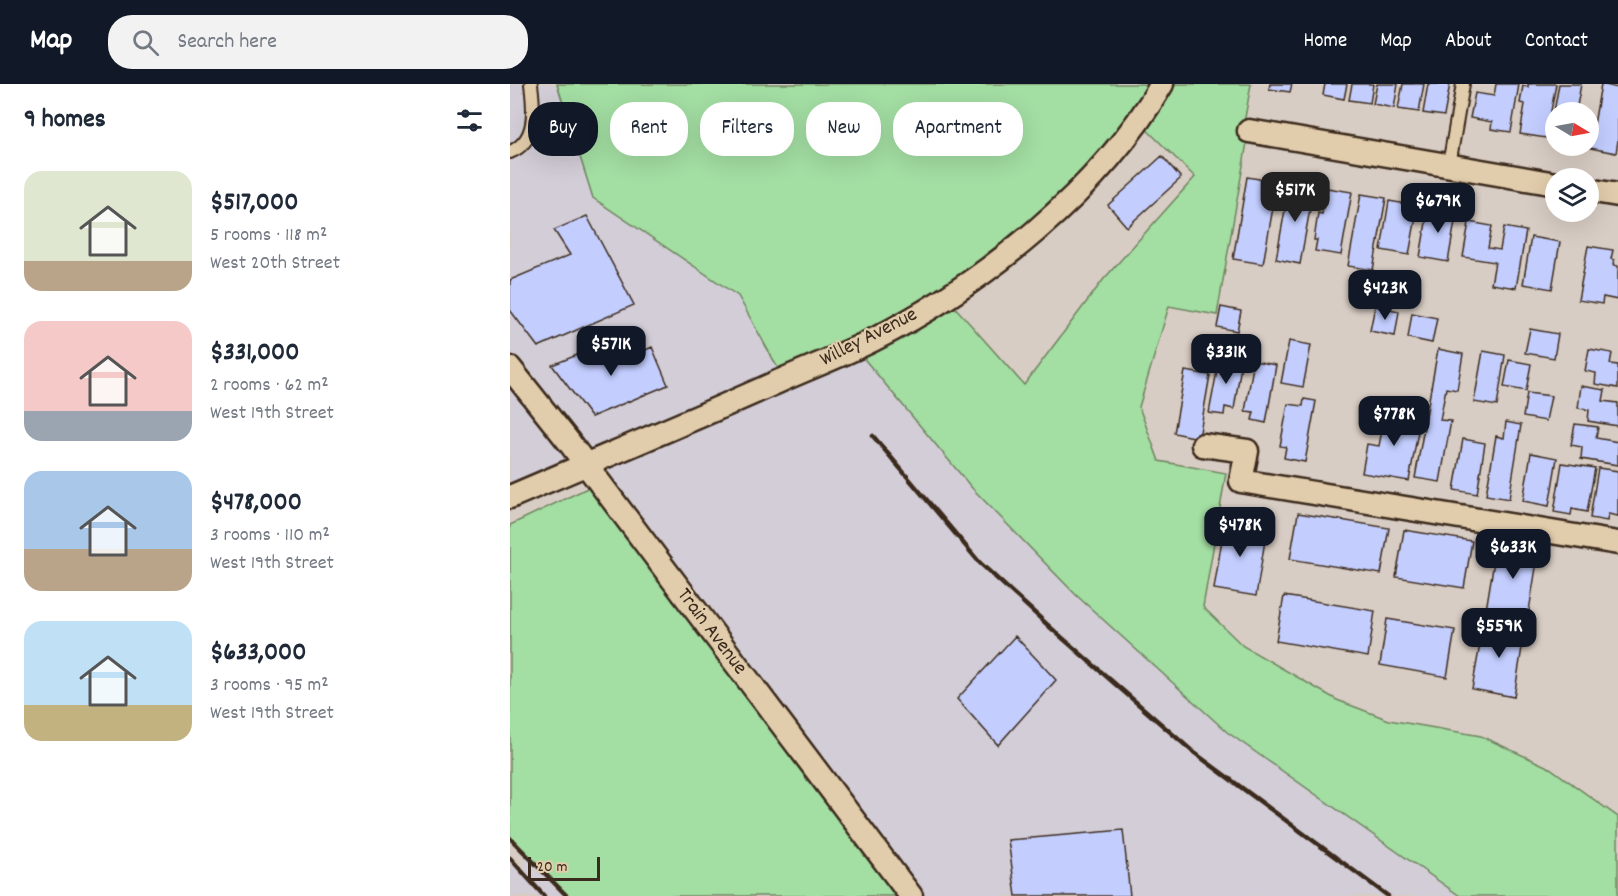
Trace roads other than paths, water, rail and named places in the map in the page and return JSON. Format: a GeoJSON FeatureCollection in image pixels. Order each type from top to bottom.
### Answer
{"type":"FeatureCollection","features":[{"type":"Feature","properties":{"kind":"street","name":"Willey Avenue"},"geometry":{"type":"LineString","coordinates":[[510,497],[872,341],[946,297],[984,272],[1095,175],[1126,139],[1162,84]]}},
{"type":"Feature","properties":{"kind":"street"},"geometry":{"type":"LineString","coordinates":[[1249,131],[1545,182]]}},
{"type":"Feature","properties":{"kind":"street"},"geometry":{"type":"LineString","coordinates":[[1599,192],[1618,195]]}},
{"type":"Feature","properties":{"kind":"street","name":"Train Avenue"},"geometry":{"type":"LineString","coordinates":[[510,368],[586,464],[911,896]]}},
{"type":"Feature","properties":{"kind":"street"},"geometry":{"type":"LineString","coordinates":[[1203,445],[1247,451],[1241,481],[1618,543]]}},
{"type":"Feature","properties":{"kind":"lane"},"geometry":{"type":"LineString","coordinates":[[510,152],[526,141],[533,124],[531,84]]}},
{"type":"Feature","properties":{"kind":"lane"},"geometry":{"type":"LineString","coordinates":[[1449,165],[1463,84]]}},
{"type":"Feature","properties":{"kind":"railway"},"geometry":{"type":"LineString","coordinates":[[873,436],[980,563],[1051,628],[1192,751],[1388,896]]}},
{"type":"Feature","properties":{"kind":"railway"},"geometry":{"type":"LineString","coordinates":[[510,838],[567,896]]}},
{"type":"Feature","properties":{"kind":"railway"},"geometry":{"type":"LineString","coordinates":[[510,858],[544,896]]}}]}
